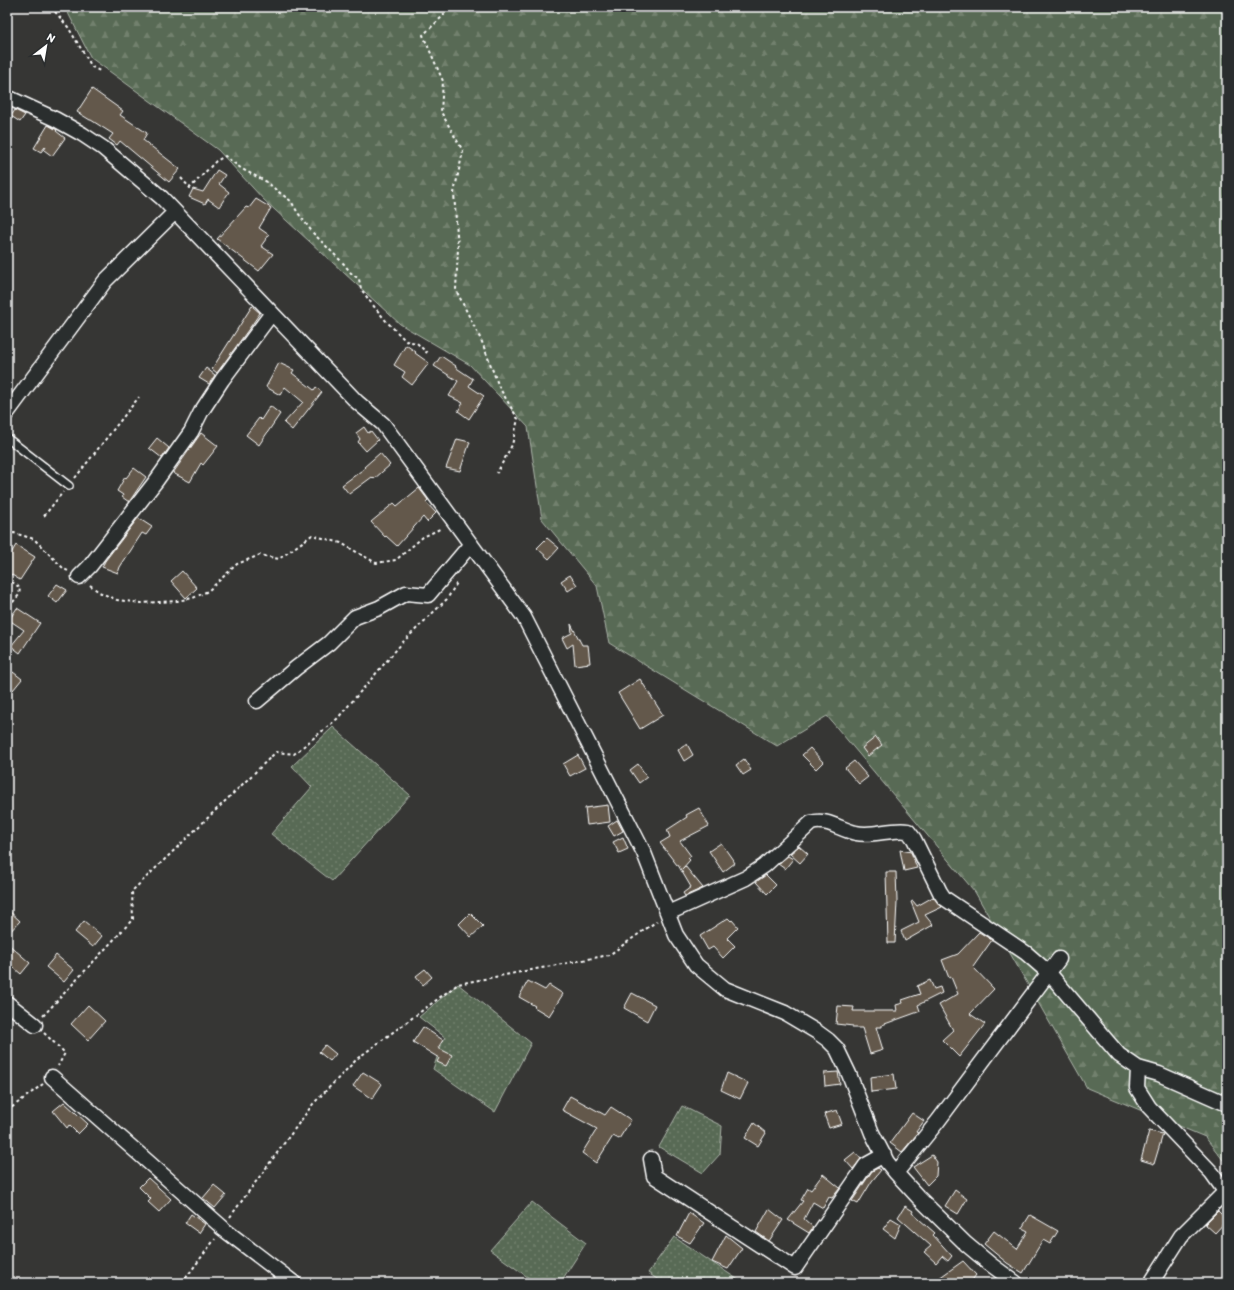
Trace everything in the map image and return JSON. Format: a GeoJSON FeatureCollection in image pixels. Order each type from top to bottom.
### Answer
{"type":"FeatureCollection","features":[{"type":"Feature","properties":{"kind":"street"},"geometry":{"type":"LineString","coordinates":[[7,97],[55,119],[82,134],[103,148],[162,198],[357,402],[383,424],[524,617],[644,853],[676,935],[696,965],[725,988],[786,1013],[817,1032],[837,1049],[849,1074],[872,1133],[896,1173],[966,1244],[1016,1283]]}},
{"type":"Feature","properties":{"kind":"street"},"geometry":{"type":"LineString","coordinates":[[7,413],[105,281],[175,212]]}},
{"type":"Feature","properties":{"kind":"street"},"geometry":{"type":"LineString","coordinates":[[79,577],[90,566],[156,482],[191,432],[201,412],[218,387],[272,314]]}},
{"type":"Feature","properties":{"kind":"street"},"geometry":{"type":"LineString","coordinates":[[256,701],[296,668],[330,643],[354,617],[379,608],[406,593],[428,595],[471,544]]}},
{"type":"Feature","properties":{"kind":"street"},"geometry":{"type":"LineString","coordinates":[[668,913],[746,878],[764,866],[811,823],[819,821],[827,822],[856,833],[870,834],[902,830],[908,831],[914,838],[944,898],[1026,953],[1049,973],[1119,1055],[1138,1068],[1159,1074],[1227,1104]]}},
{"type":"Feature","properties":{"kind":"street"},"geometry":{"type":"LineString","coordinates":[[896,1173],[938,1121],[1059,960]]}},
{"type":"Feature","properties":{"kind":"street"},"geometry":{"type":"LineString","coordinates":[[7,1003],[35,1025]]}},
{"type":"Feature","properties":{"kind":"street"},"geometry":{"type":"LineString","coordinates":[[1138,1068],[1137,1088],[1149,1107],[1212,1173],[1226,1193],[1181,1236],[1151,1283]]}},
{"type":"Feature","properties":{"kind":"street"},"geometry":{"type":"LineString","coordinates":[[52,1077],[222,1228],[294,1283]]}},
{"type":"Feature","properties":{"kind":"street"},"geometry":{"type":"LineString","coordinates":[[651,1159],[654,1176],[795,1268],[866,1165],[884,1155]]}},
{"type":"Feature","properties":{"kind":"lane"},"geometry":{"type":"LineString","coordinates":[[7,438],[69,486]]}},
{"type":"Feature","properties":{"kind":"path"},"geometry":{"type":"LineString","coordinates":[[51,7],[68,27],[92,67],[100,71]]}},
{"type":"Feature","properties":{"kind":"path"},"geometry":{"type":"LineString","coordinates":[[443,7],[444,15],[423,35],[443,81],[441,112],[463,151],[454,193],[458,248],[456,290],[482,342],[499,387],[518,419],[512,445],[497,473]]}},
{"type":"Feature","properties":{"kind":"path"},"geometry":{"type":"LineString","coordinates":[[181,178],[190,188],[216,161],[225,156],[242,169],[267,182],[291,201],[313,233],[351,273],[359,279],[361,289],[388,322],[406,341],[417,343],[426,353]]}},
{"type":"Feature","properties":{"kind":"path"},"geometry":{"type":"LineString","coordinates":[[44,516],[139,397]]}},
{"type":"Feature","properties":{"kind":"path"},"geometry":{"type":"LineString","coordinates":[[7,535],[14,533],[34,539],[64,569],[79,577],[99,592],[117,600],[141,603],[177,601],[193,598],[208,591],[237,564],[260,555],[279,559],[312,535],[341,544],[376,563],[396,560],[423,537],[455,522]]}},
{"type":"Feature","properties":{"kind":"path"},"geometry":{"type":"LineString","coordinates":[[7,578],[20,588],[19,595],[7,609]]}},
{"type":"Feature","properties":{"kind":"path"},"geometry":{"type":"LineString","coordinates":[[7,1111],[52,1077],[65,1053],[35,1025],[133,919],[132,892],[276,752],[294,754],[337,719],[403,642],[447,599],[460,579]]}},
{"type":"Feature","properties":{"kind":"path"},"geometry":{"type":"LineString","coordinates":[[182,1283],[313,1104],[358,1058],[458,984],[609,955],[668,913]]}},
{"type":"Feature","properties":{"kind":"green space"},"geometry":{"type":"Polygon","coordinates":[[[65,7],[1227,7],[1227,1165],[1205,1137],[1087,1088],[975,892],[827,716],[777,746],[609,643],[597,586],[542,519],[528,427],[470,365],[400,324],[264,200],[218,150],[91,58],[65,7]]]}},
{"type":"Feature","properties":{"kind":"green space"},"geometry":{"type":"Polygon","coordinates":[[[333,727],[410,795],[332,881],[271,834],[312,787],[292,766],[333,727]]]}},
{"type":"Feature","properties":{"kind":"green space"},"geometry":{"type":"Polygon","coordinates":[[[458,984],[531,1043],[495,1112],[433,1069],[443,1040],[446,1038],[419,1017],[458,984]]]}},
{"type":"Feature","properties":{"kind":"green space"},"geometry":{"type":"Polygon","coordinates":[[[682,1106],[722,1126],[720,1154],[703,1173],[659,1147],[682,1106]]]}},
{"type":"Feature","properties":{"kind":"green space"},"geometry":{"type":"Polygon","coordinates":[[[532,1202],[586,1243],[560,1283],[536,1283],[490,1250],[532,1202]]]}},
{"type":"Feature","properties":{"kind":"green space"},"geometry":{"type":"Polygon","coordinates":[[[674,1237],[743,1283],[663,1283],[648,1273],[674,1237]]]}},
{"type":"Feature","properties":{"kind":"building"},"geometry":{"type":"Polygon","coordinates":[[[92,89],[123,111],[120,115],[147,133],[143,140],[180,169],[169,182],[120,141],[117,145],[109,139],[113,134],[77,112],[92,89]]]}},
{"type":"Feature","properties":{"kind":"building"},"geometry":{"type":"Polygon","coordinates":[[[15,110],[25,115],[20,122],[11,116],[15,110]]]}},
{"type":"Feature","properties":{"kind":"building"},"geometry":{"type":"Polygon","coordinates":[[[48,125],[57,130],[56,131],[65,138],[52,156],[44,150],[46,147],[41,152],[34,148],[48,125]]]}},
{"type":"Feature","properties":{"kind":"building"},"geometry":{"type":"Polygon","coordinates":[[[217,170],[225,175],[219,184],[229,192],[219,207],[208,199],[205,204],[189,197],[193,189],[203,192],[217,170]]]}},
{"type":"Feature","properties":{"kind":"building"},"geometry":{"type":"Polygon","coordinates":[[[256,199],[271,208],[259,228],[269,235],[261,246],[273,254],[259,271],[217,239],[246,207],[249,208],[256,199]]]}},
{"type":"Feature","properties":{"kind":"building"},"geometry":{"type":"Polygon","coordinates":[[[252,306],[260,313],[217,373],[212,369],[252,306]]]}},
{"type":"Feature","properties":{"kind":"building"},"geometry":{"type":"Polygon","coordinates":[[[406,345],[429,363],[412,385],[402,377],[405,372],[394,365],[406,345]]]}},
{"type":"Feature","properties":{"kind":"building"},"geometry":{"type":"Polygon","coordinates":[[[441,356],[473,379],[469,386],[484,396],[469,419],[458,411],[463,403],[449,396],[458,381],[434,366],[441,356]]]}},
{"type":"Feature","properties":{"kind":"building"},"geometry":{"type":"Polygon","coordinates":[[[279,363],[294,370],[292,373],[314,390],[316,387],[322,392],[292,430],[284,423],[303,402],[285,387],[280,395],[266,387],[279,363]]]}},
{"type":"Feature","properties":{"kind":"building"},"geometry":{"type":"Polygon","coordinates":[[[206,368],[215,375],[209,384],[199,378],[206,368]]]}},
{"type":"Feature","properties":{"kind":"building"},"geometry":{"type":"Polygon","coordinates":[[[270,406],[280,414],[259,445],[246,435],[259,418],[261,420],[270,406]]]}},
{"type":"Feature","properties":{"kind":"building"},"geometry":{"type":"Polygon","coordinates":[[[364,427],[368,433],[371,431],[378,440],[366,451],[358,442],[360,439],[356,433],[364,427]]]}},
{"type":"Feature","properties":{"kind":"building"},"geometry":{"type":"Polygon","coordinates":[[[201,433],[218,446],[203,465],[201,463],[190,482],[173,473],[201,433]]]}},
{"type":"Feature","properties":{"kind":"building"},"geometry":{"type":"Polygon","coordinates":[[[157,438],[169,448],[162,458],[149,448],[157,438]]]}},
{"type":"Feature","properties":{"kind":"building"},"geometry":{"type":"Polygon","coordinates":[[[457,439],[470,442],[460,471],[446,468],[457,439]]]}},
{"type":"Feature","properties":{"kind":"building"},"geometry":{"type":"Polygon","coordinates":[[[380,453],[390,465],[374,479],[372,477],[349,494],[342,485],[365,468],[364,467],[380,453]]]}},
{"type":"Feature","properties":{"kind":"building"},"geometry":{"type":"Polygon","coordinates":[[[134,468],[146,477],[129,502],[117,491],[125,477],[126,478],[134,468]]]}},
{"type":"Feature","properties":{"kind":"building"},"geometry":{"type":"Polygon","coordinates":[[[419,488],[428,500],[426,502],[436,513],[427,522],[423,517],[397,546],[386,536],[385,537],[371,522],[394,503],[397,506],[419,488]]]}},
{"type":"Feature","properties":{"kind":"building"},"geometry":{"type":"Polygon","coordinates":[[[138,518],[152,527],[146,535],[142,533],[120,567],[118,573],[102,567],[105,561],[138,518]]]}},
{"type":"Feature","properties":{"kind":"building"},"geometry":{"type":"Polygon","coordinates":[[[547,538],[559,548],[549,559],[537,548],[547,538]]]}},
{"type":"Feature","properties":{"kind":"building"},"geometry":{"type":"Polygon","coordinates":[[[16,545],[35,557],[20,580],[7,572],[7,560],[16,545]]]}},
{"type":"Feature","properties":{"kind":"building"},"geometry":{"type":"Polygon","coordinates":[[[182,571],[197,588],[186,598],[171,581],[182,571]]]}},
{"type":"Feature","properties":{"kind":"building"},"geometry":{"type":"Polygon","coordinates":[[[570,575],[577,585],[568,591],[561,581],[570,575]]]}},
{"type":"Feature","properties":{"kind":"building"},"geometry":{"type":"Polygon","coordinates":[[[57,584],[67,590],[57,603],[48,596],[57,584]]]}},
{"type":"Feature","properties":{"kind":"building"},"geometry":{"type":"Polygon","coordinates":[[[17,608],[40,623],[20,653],[11,646],[24,630],[9,620],[17,608]]]}},
{"type":"Feature","properties":{"kind":"building"},"geometry":{"type":"Polygon","coordinates":[[[571,624],[582,645],[588,645],[590,663],[575,665],[573,644],[567,648],[562,638],[572,633],[571,624]]]}},
{"type":"Feature","properties":{"kind":"building"},"geometry":{"type":"Polygon","coordinates":[[[13,672],[22,679],[13,690],[7,686],[7,680],[13,672]]]}},
{"type":"Feature","properties":{"kind":"building"},"geometry":{"type":"Polygon","coordinates":[[[640,679],[663,715],[640,729],[618,693],[640,679]]]}},
{"type":"Feature","properties":{"kind":"building"},"geometry":{"type":"Polygon","coordinates":[[[876,737],[882,745],[868,756],[862,748],[876,737]]]}},
{"type":"Feature","properties":{"kind":"building"},"geometry":{"type":"Polygon","coordinates":[[[687,744],[693,755],[684,761],[678,750],[687,744]]]}},
{"type":"Feature","properties":{"kind":"building"},"geometry":{"type":"Polygon","coordinates":[[[810,748],[823,762],[816,769],[802,755],[810,748]]]}},
{"type":"Feature","properties":{"kind":"building"},"geometry":{"type":"Polygon","coordinates":[[[578,755],[585,768],[570,776],[563,764],[578,755]]]}},
{"type":"Feature","properties":{"kind":"building"},"geometry":{"type":"Polygon","coordinates":[[[744,759],[751,770],[743,775],[736,765],[744,759]]]}},
{"type":"Feature","properties":{"kind":"building"},"geometry":{"type":"Polygon","coordinates":[[[854,761],[868,777],[859,784],[845,768],[854,761]]]}},
{"type":"Feature","properties":{"kind":"building"},"geometry":{"type":"Polygon","coordinates":[[[638,764],[647,777],[639,783],[630,770],[638,764]]]}},
{"type":"Feature","properties":{"kind":"building"},"geometry":{"type":"Polygon","coordinates":[[[608,805],[610,822],[587,825],[585,808],[608,805]]]}},
{"type":"Feature","properties":{"kind":"building"},"geometry":{"type":"Polygon","coordinates":[[[699,808],[709,826],[680,841],[691,856],[688,858],[690,860],[682,869],[685,866],[703,888],[685,896],[683,893],[691,887],[678,865],[660,843],[670,837],[667,830],[687,817],[686,815],[699,808]]]}},
{"type":"Feature","properties":{"kind":"building"},"geometry":{"type":"Polygon","coordinates":[[[617,820],[623,831],[614,836],[608,826],[617,820]]]}},
{"type":"Feature","properties":{"kind":"building"},"geometry":{"type":"Polygon","coordinates":[[[623,837],[628,849],[619,853],[613,842],[623,837]]]}},
{"type":"Feature","properties":{"kind":"building"},"geometry":{"type":"Polygon","coordinates":[[[721,843],[735,863],[723,872],[709,851],[721,843]]]}},
{"type":"Feature","properties":{"kind":"building"},"geometry":{"type":"Polygon","coordinates":[[[799,846],[808,854],[800,863],[790,854],[799,846]]]}},
{"type":"Feature","properties":{"kind":"building"},"geometry":{"type":"Polygon","coordinates":[[[900,850],[911,852],[917,868],[904,871],[900,850]]]}},
{"type":"Feature","properties":{"kind":"building"},"geometry":{"type":"Polygon","coordinates":[[[788,856],[793,859],[785,869],[778,864],[788,856]]]}},
{"type":"Feature","properties":{"kind":"building"},"geometry":{"type":"Polygon","coordinates":[[[886,872],[896,872],[897,901],[895,943],[888,943],[886,872]]]}},
{"type":"Feature","properties":{"kind":"building"},"geometry":{"type":"Polygon","coordinates":[[[766,875],[776,885],[767,894],[756,882],[766,875]]]}},
{"type":"Feature","properties":{"kind":"building"},"geometry":{"type":"Polygon","coordinates":[[[933,897],[942,907],[925,915],[933,925],[905,941],[901,931],[919,922],[911,902],[913,901],[917,906],[933,897]]]}},
{"type":"Feature","properties":{"kind":"building"},"geometry":{"type":"Polygon","coordinates":[[[7,909],[20,921],[7,935],[7,909]]]}},
{"type":"Feature","properties":{"kind":"building"},"geometry":{"type":"Polygon","coordinates":[[[470,913],[483,926],[471,937],[459,924],[470,913]]]}},
{"type":"Feature","properties":{"kind":"building"},"geometry":{"type":"Polygon","coordinates":[[[728,918],[738,927],[727,938],[735,946],[723,958],[713,947],[708,950],[700,936],[728,918]]]}},
{"type":"Feature","properties":{"kind":"building"},"geometry":{"type":"Polygon","coordinates":[[[84,921],[102,936],[93,947],[75,932],[84,921]]]}},
{"type":"Feature","properties":{"kind":"building"},"geometry":{"type":"Polygon","coordinates":[[[979,932],[992,940],[973,967],[994,989],[970,1014],[985,1024],[959,1057],[942,1040],[953,1030],[939,1005],[958,994],[951,977],[949,978],[942,960],[958,954],[979,932]]]}},
{"type":"Feature","properties":{"kind":"building"},"geometry":{"type":"Polygon","coordinates":[[[7,943],[30,963],[21,974],[7,962],[7,943]]]}},
{"type":"Feature","properties":{"kind":"building"},"geometry":{"type":"Polygon","coordinates":[[[56,955],[74,970],[64,982],[46,967],[56,955]]]}},
{"type":"Feature","properties":{"kind":"building"},"geometry":{"type":"Polygon","coordinates":[[[425,969],[432,977],[423,985],[416,976],[425,969]]]}},
{"type":"Feature","properties":{"kind":"building"},"geometry":{"type":"Polygon","coordinates":[[[930,980],[934,989],[940,987],[942,993],[918,1005],[920,1011],[882,1025],[882,1027],[876,1027],[883,1050],[870,1054],[862,1028],[853,1028],[853,1026],[836,1024],[838,1006],[854,1007],[853,1011],[897,1011],[896,1005],[903,1003],[902,1000],[920,994],[917,986],[930,980]]]}},
{"type":"Feature","properties":{"kind":"building"},"geometry":{"type":"Polygon","coordinates":[[[528,981],[545,990],[549,985],[563,994],[549,1016],[519,997],[528,981]]]}},
{"type":"Feature","properties":{"kind":"building"},"geometry":{"type":"Polygon","coordinates":[[[632,993],[655,1005],[647,1021],[624,1008],[632,993]]]}},
{"type":"Feature","properties":{"kind":"building"},"geometry":{"type":"Polygon","coordinates":[[[88,1005],[105,1021],[88,1040],[71,1024],[88,1005]]]}},
{"type":"Feature","properties":{"kind":"building"},"geometry":{"type":"Polygon","coordinates":[[[423,1027],[443,1040],[438,1048],[452,1055],[446,1066],[437,1062],[439,1058],[413,1042],[423,1027]]]}},
{"type":"Feature","properties":{"kind":"building"},"geometry":{"type":"Polygon","coordinates":[[[325,1045],[336,1054],[330,1061],[319,1052],[325,1045]]]}},
{"type":"Feature","properties":{"kind":"building"},"geometry":{"type":"Polygon","coordinates":[[[363,1072],[382,1084],[372,1099],[353,1086],[363,1072]]]}},
{"type":"Feature","properties":{"kind":"building"},"geometry":{"type":"Polygon","coordinates":[[[838,1072],[840,1084],[825,1086],[824,1073],[838,1072]]]}},
{"type":"Feature","properties":{"kind":"building"},"geometry":{"type":"Polygon","coordinates":[[[727,1073],[748,1083],[740,1099],[721,1090],[727,1073]]]}},
{"type":"Feature","properties":{"kind":"building"},"geometry":{"type":"Polygon","coordinates":[[[894,1074],[896,1089],[871,1092],[870,1077],[894,1074]]]}},
{"type":"Feature","properties":{"kind":"building"},"geometry":{"type":"Polygon","coordinates":[[[570,1096],[605,1115],[611,1107],[631,1120],[619,1139],[613,1136],[596,1163],[582,1153],[597,1129],[562,1110],[570,1096]]]}},
{"type":"Feature","properties":{"kind":"building"},"geometry":{"type":"Polygon","coordinates":[[[64,1102],[88,1124],[78,1134],[69,1125],[67,1128],[53,1111],[64,1102]]]}},
{"type":"Feature","properties":{"kind":"building"},"geometry":{"type":"Polygon","coordinates":[[[837,1110],[842,1124],[829,1128],[824,1114],[837,1110]]]}},
{"type":"Feature","properties":{"kind":"building"},"geometry":{"type":"Polygon","coordinates":[[[912,1113],[924,1121],[916,1132],[918,1133],[902,1152],[890,1143],[912,1113]]]}},
{"type":"Feature","properties":{"kind":"building"},"geometry":{"type":"Polygon","coordinates":[[[754,1123],[766,1133],[758,1146],[745,1138],[754,1123]]]}},
{"type":"Feature","properties":{"kind":"building"},"geometry":{"type":"Polygon","coordinates":[[[1149,1131],[1163,1134],[1154,1164],[1141,1160],[1149,1131]]]}},
{"type":"Feature","properties":{"kind":"building"},"geometry":{"type":"Polygon","coordinates":[[[855,1152],[861,1159],[853,1169],[845,1160],[855,1152]]]}},
{"type":"Feature","properties":{"kind":"building"},"geometry":{"type":"Polygon","coordinates":[[[932,1155],[937,1162],[936,1176],[927,1185],[913,1167],[932,1155]]]}},
{"type":"Feature","properties":{"kind":"building"},"geometry":{"type":"Polygon","coordinates":[[[878,1168],[881,1170],[872,1181],[858,1204],[852,1201],[872,1171],[878,1168]]]}},
{"type":"Feature","properties":{"kind":"building"},"geometry":{"type":"Polygon","coordinates":[[[823,1174],[840,1188],[832,1198],[829,1197],[823,1208],[813,1202],[804,1219],[813,1227],[809,1233],[788,1220],[803,1201],[801,1200],[808,1188],[811,1190],[823,1174]]]}},
{"type":"Feature","properties":{"kind":"building"},"geometry":{"type":"Polygon","coordinates":[[[148,1178],[171,1199],[159,1212],[148,1202],[151,1199],[139,1187],[148,1178]]]}},
{"type":"Feature","properties":{"kind":"building"},"geometry":{"type":"Polygon","coordinates":[[[214,1185],[226,1195],[215,1208],[203,1198],[214,1185]]]}},
{"type":"Feature","properties":{"kind":"building"},"geometry":{"type":"Polygon","coordinates":[[[955,1190],[967,1199],[958,1214],[945,1206],[955,1190]]]}},
{"type":"Feature","properties":{"kind":"building"},"geometry":{"type":"Polygon","coordinates":[[[905,1206],[913,1211],[912,1213],[935,1233],[933,1235],[952,1256],[948,1261],[942,1256],[936,1263],[924,1252],[931,1246],[898,1217],[905,1206]]]}},
{"type":"Feature","properties":{"kind":"building"},"geometry":{"type":"Polygon","coordinates":[[[769,1209],[783,1220],[769,1241],[756,1232],[769,1209]]]}},
{"type":"Feature","properties":{"kind":"building"},"geometry":{"type":"Polygon","coordinates":[[[1218,1211],[1227,1220],[1215,1233],[1205,1224],[1218,1211]]]}},
{"type":"Feature","properties":{"kind":"building"},"geometry":{"type":"Polygon","coordinates":[[[689,1213],[704,1223],[690,1243],[677,1236],[689,1213]]]}},
{"type":"Feature","properties":{"kind":"building"},"geometry":{"type":"Polygon","coordinates":[[[191,1214],[205,1224],[199,1233],[185,1223],[191,1214]]]}},
{"type":"Feature","properties":{"kind":"building"},"geometry":{"type":"Polygon","coordinates":[[[1030,1215],[1058,1231],[1050,1244],[1043,1240],[1023,1273],[1007,1263],[984,1244],[994,1231],[1017,1249],[1028,1231],[1022,1228],[1030,1215]]]}},
{"type":"Feature","properties":{"kind":"building"},"geometry":{"type":"Polygon","coordinates":[[[891,1218],[901,1224],[895,1238],[883,1229],[891,1218]]]}},
{"type":"Feature","properties":{"kind":"building"},"geometry":{"type":"Polygon","coordinates":[[[726,1235],[742,1248],[728,1269],[712,1262],[726,1235]]]}},
{"type":"Feature","properties":{"kind":"building"},"geometry":{"type":"Polygon","coordinates":[[[963,1261],[976,1275],[970,1283],[932,1283],[963,1261]]]}}]}
